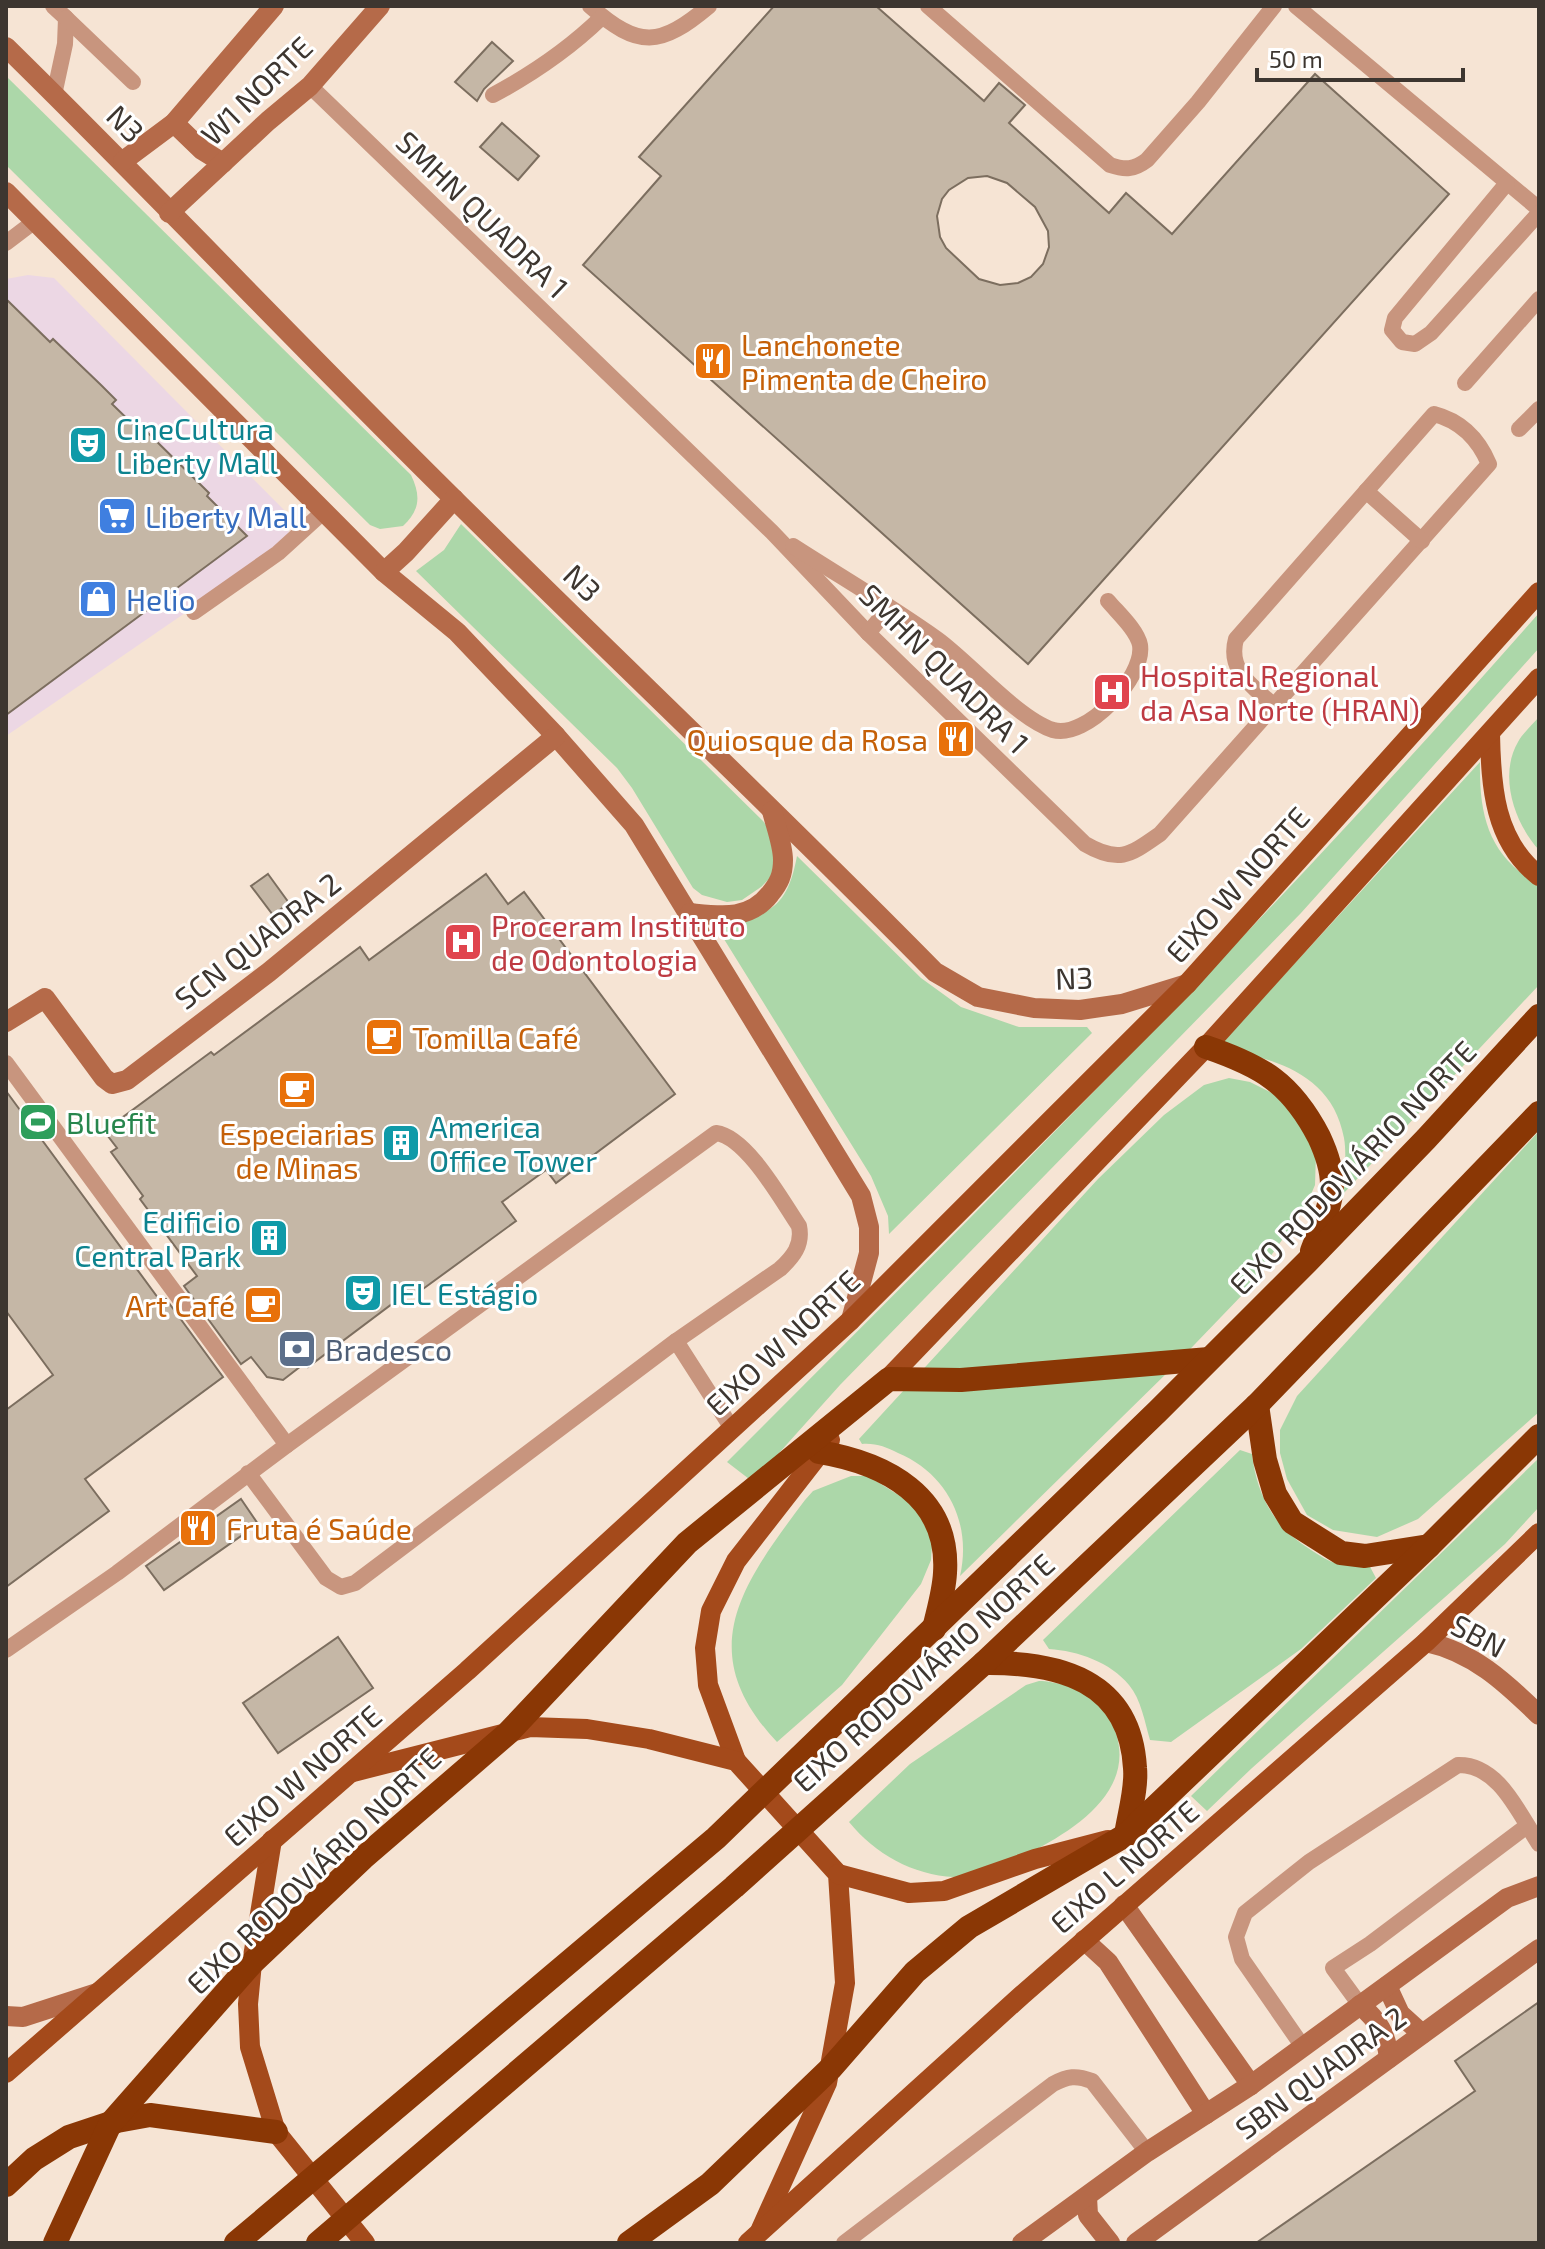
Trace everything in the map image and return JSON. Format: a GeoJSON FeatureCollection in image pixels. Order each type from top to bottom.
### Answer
{"type":"FeatureCollection","features":[{"type":"Feature","properties":{"kind":"highway","name":"EIXO RODOVIÁRIO NORTE"},"geometry":{"type":"LineString","coordinates":[[236,2243],[716,1838],[934,1629],[1307,1262],[1539,1016]]}},
{"type":"Feature","properties":{"kind":"highway"},"geometry":{"type":"LineString","coordinates":[[1206,1047],[1246,1061],[1274,1078],[1305,1110],[1327,1154],[1332,1184],[1328,1208],[1307,1262]]}},
{"type":"Feature","properties":{"kind":"highway","name":"EIXO RODOVIÁRIO NORTE"},"geometry":{"type":"LineString","coordinates":[[318,2243],[734,1887],[984,1663],[1257,1405],[1539,1113]]}},
{"type":"Feature","properties":{"kind":"highway"},"geometry":{"type":"LineString","coordinates":[[889,1379],[961,1380],[1209,1359]]}},
{"type":"Feature","properties":{"kind":"highway","name":"EIXO RODOVIÁRIO NORTE"},"geometry":{"type":"LineString","coordinates":[[55,2243],[110,2124],[252,1963],[363,1858],[508,1733],[687,1543],[889,1379]]}},
{"type":"Feature","properties":{"kind":"highway"},"geometry":{"type":"LineString","coordinates":[[1257,1405],[1265,1460],[1275,1494],[1292,1522],[1341,1553],[1365,1556],[1429,1546]]}},
{"type":"Feature","properties":{"kind":"highway"},"geometry":{"type":"LineString","coordinates":[[629,2243],[710,2184],[831,2068],[915,1972],[969,1927],[1126,1835],[1429,1546],[1539,1436]]}},
{"type":"Feature","properties":{"kind":"highway"},"geometry":{"type":"LineString","coordinates":[[819,1452],[852,1458],[884,1471],[910,1488],[930,1509],[942,1541],[945,1573],[934,1629]]}},
{"type":"Feature","properties":{"kind":"highway"},"geometry":{"type":"LineString","coordinates":[[984,1663],[1021,1663],[1051,1668],[1089,1683],[1114,1704],[1130,1734],[1136,1771],[1126,1835]]}},
{"type":"Feature","properties":{"kind":"highway"},"geometry":{"type":"LineString","coordinates":[[6,2185],[34,2159],[69,2137],[150,2115],[278,2136]]}},
{"type":"Feature","properties":{"kind":"main road","name":"W1 NORTE"},"geometry":{"type":"LineString","coordinates":[[123,161],[174,123],[274,6]]}},
{"type":"Feature","properties":{"kind":"main road","name":"W1 NORTE"},"geometry":{"type":"LineString","coordinates":[[169,213],[310,86],[380,6]]}},
{"type":"Feature","properties":{"kind":"main road","name":"N3"},"geometry":{"type":"LineString","coordinates":[[6,47],[123,161],[169,213],[454,499],[935,972],[978,997],[1034,1008],[1080,1010],[1122,1004],[1187,984]]}},
{"type":"Feature","properties":{"kind":"main road"},"geometry":{"type":"LineString","coordinates":[[174,123],[202,150],[223,163]]}},
{"type":"Feature","properties":{"kind":"main road"},"geometry":{"type":"LineString","coordinates":[[6,192],[384,572],[457,632],[556,736],[634,825],[861,1196],[869,1227],[869,1253],[851,1320]]}},
{"type":"Feature","properties":{"kind":"main road"},"geometry":{"type":"LineString","coordinates":[[384,572],[454,499]]}},
{"type":"Feature","properties":{"kind":"main road","name":"EIXO W NORTE"},"geometry":{"type":"LineString","coordinates":[[6,2073],[467,1671],[851,1320],[1187,984],[1539,592]]}},
{"type":"Feature","properties":{"kind":"main road"},"geometry":{"type":"LineString","coordinates":[[753,2239],[827,2083],[845,1983],[832,1867],[738,1763],[708,1685],[705,1648],[711,1611],[736,1561],[819,1452],[1206,1047],[1539,678]]}},
{"type":"Feature","properties":{"kind":"main road"},"geometry":{"type":"LineString","coordinates":[[1490,734],[1491,780],[1499,822],[1514,849],[1539,876]]}},
{"type":"Feature","properties":{"kind":"main road","name":"SCN QUADRA 2"},"geometry":{"type":"LineString","coordinates":[[6,1022],[45,998],[104,1078],[112,1084],[127,1080],[269,972],[556,736]]}},
{"type":"Feature","properties":{"kind":"main road"},"geometry":{"type":"LineString","coordinates":[[690,913],[723,917],[747,913],[765,901],[781,881],[784,858],[772,810]]}},
{"type":"Feature","properties":{"kind":"main road","name":"EIXO L NORTE"},"geometry":{"type":"LineString","coordinates":[[753,2239],[1084,1940],[1426,1642],[1538,1536]]}},
{"type":"Feature","properties":{"kind":"main road","name":"SBN"},"geometry":{"type":"LineString","coordinates":[[1426,1642],[1450,1647],[1482,1664],[1539,1715]]}},
{"type":"Feature","properties":{"kind":"main road"},"geometry":{"type":"LineString","coordinates":[[349,1773],[530,1727],[587,1729],[649,1739],[738,1763]]}},
{"type":"Feature","properties":{"kind":"main road","name":"EIXO L NORTE"},"geometry":{"type":"LineString","coordinates":[[832,1867],[909,1893],[944,1891],[1035,1859],[1126,1835]]}},
{"type":"Feature","properties":{"kind":"main road"},"geometry":{"type":"LineString","coordinates":[[272,1840],[252,1963],[248,2004],[250,2047],[278,2136],[365,2243]]}},
{"type":"Feature","properties":{"kind":"main road","name":"SBN QUADRA 2"},"geometry":{"type":"LineString","coordinates":[[1022,2243],[1048,2236],[1087,2197],[1147,2152],[1251,2085],[1507,1898],[1539,1886]]}},
{"type":"Feature","properties":{"kind":"main road","name":"SBN QUADRA 2"},"geometry":{"type":"LineString","coordinates":[[1124,1905],[1251,2085]]}},
{"type":"Feature","properties":{"kind":"main road","name":"SBN QUADRA 2"},"geometry":{"type":"LineString","coordinates":[[1084,1940],[1108,1962],[1206,2114]]}},
{"type":"Feature","properties":{"kind":"main road","name":"SBN QUADRA 2"},"geometry":{"type":"LineString","coordinates":[[1136,2243],[1539,1949]]}},
{"type":"Feature","properties":{"kind":"main road"},"geometry":{"type":"LineString","coordinates":[[1387,1986],[1400,2014],[1422,2034]]}},
{"type":"Feature","properties":{"kind":"main road"},"geometry":{"type":"LineString","coordinates":[[6,2016],[23,2017],[101,1992]]}},
{"type":"Feature","properties":{"kind":"main road"},"geometry":{"type":"LineString","coordinates":[[1360,2005],[1381,2025],[1387,2039],[1389,2058]]}},
{"type":"Feature","properties":{"kind":"main road"},"geometry":{"type":"LineString","coordinates":[[1087,2197],[1088,2215],[1110,2243]]}},
{"type":"Feature","properties":{"kind":"lane"},"geometry":{"type":"LineString","coordinates":[[53,6],[133,82]]}},
{"type":"Feature","properties":{"kind":"lane"},"geometry":{"type":"LineString","coordinates":[[493,95],[534,73],[575,42],[596,11],[625,32],[645,40],[682,29],[709,6]]}},
{"type":"Feature","properties":{"kind":"lane"},"geometry":{"type":"LineString","coordinates":[[928,6],[1110,165],[1125,170],[1147,160],[1198,102],[1274,6]]}},
{"type":"Feature","properties":{"kind":"lane"},"geometry":{"type":"LineString","coordinates":[[1296,6],[1507,183],[1539,211],[1431,333],[1415,344],[1402,342],[1392,330],[1395,318],[1507,183]]}},
{"type":"Feature","properties":{"kind":"lane"},"geometry":{"type":"LineString","coordinates":[[54,95],[65,44],[66,18]]}},
{"type":"Feature","properties":{"kind":"lane","name":"SMHN QUADRA 1"},"geometry":{"type":"LineString","coordinates":[[310,86],[772,532],[868,633],[1085,844],[1101,854],[1118,857],[1134,852],[1160,834],[1489,464],[1481,446],[1468,432],[1452,419],[1434,414],[1366,491]]}},
{"type":"Feature","properties":{"kind":"lane"},"geometry":{"type":"LineString","coordinates":[[6,243],[35,221]]}},
{"type":"Feature","properties":{"kind":"lane"},"geometry":{"type":"LineString","coordinates":[[1465,383],[1539,299]]}},
{"type":"Feature","properties":{"kind":"lane"},"geometry":{"type":"LineString","coordinates":[[1519,429],[1539,409]]}},
{"type":"Feature","properties":{"kind":"lane"},"geometry":{"type":"LineString","coordinates":[[1274,706],[1238,672],[1233,651],[1236,639],[1366,491],[1422,541]]}},
{"type":"Feature","properties":{"kind":"lane"},"geometry":{"type":"LineString","coordinates":[[194,612],[278,553],[323,512]]}},
{"type":"Feature","properties":{"kind":"lane"},"geometry":{"type":"LineString","coordinates":[[772,532],[939,640],[1029,717],[1051,729],[1065,732],[1080,728],[1099,716],[1137,671],[1141,655],[1139,641],[1108,601]]}},
{"type":"Feature","properties":{"kind":"lane"},"geometry":{"type":"LineString","coordinates":[[868,633],[889,608]]}},
{"type":"Feature","properties":{"kind":"lane"},"geometry":{"type":"LineString","coordinates":[[6,1063],[287,1445]]}},
{"type":"Feature","properties":{"kind":"lane"},"geometry":{"type":"LineString","coordinates":[[6,1650],[117,1573],[248,1473],[706,1138],[716,1133],[723,1134],[747,1152],[799,1226],[801,1234],[793,1257],[780,1269],[676,1341],[355,1583],[341,1587],[326,1578],[248,1473]]}},
{"type":"Feature","properties":{"kind":"lane"},"geometry":{"type":"LineString","coordinates":[[676,1341],[733,1430]]}},
{"type":"Feature","properties":{"kind":"lane"},"geometry":{"type":"LineString","coordinates":[[1303,2047],[1242,1959],[1236,1937],[1245,1913],[1309,1862],[1458,1765],[1474,1765],[1486,1771],[1506,1793],[1539,1844]]}},
{"type":"Feature","properties":{"kind":"lane"},"geometry":{"type":"LineString","coordinates":[[1360,2005],[1333,1968],[1370,1944],[1527,1826]]}},
{"type":"Feature","properties":{"kind":"lane"},"geometry":{"type":"LineString","coordinates":[[844,2243],[1067,2077],[1079,2076],[1092,2081],[1147,2152]]}},
{"type":"Feature","properties":{"kind":"shaded area","name":"Liberty Mall"},"geometry":{"type":"Polygon","coordinates":[[[28,275],[54,278],[291,517],[288,536],[265,558],[6,736],[6,279],[28,275]]]}},
{"type":"Feature","properties":{"kind":"green space"},"geometry":{"type":"Polygon","coordinates":[[[6,76],[411,475],[417,502],[413,514],[403,526],[380,529],[370,525],[6,165],[6,76]]]}},
{"type":"Feature","properties":{"kind":"green space"},"geometry":{"type":"Polygon","coordinates":[[[461,524],[763,821],[769,829],[775,865],[770,878],[761,887],[742,900],[727,902],[702,895],[693,888],[617,768],[416,571],[444,550],[461,524]]]}},
{"type":"Feature","properties":{"kind":"green space"},"geometry":{"type":"Polygon","coordinates":[[[1539,613],[1539,648],[1301,913],[840,1385],[753,1482],[727,1462],[1241,938],[1539,613]]]}},
{"type":"Feature","properties":{"kind":"green space"},"geometry":{"type":"Polygon","coordinates":[[[1539,717],[1539,850],[1517,813],[1509,770],[1518,742],[1539,717]]]}},
{"type":"Feature","properties":{"kind":"green space"},"geometry":{"type":"Polygon","coordinates":[[[1480,762],[1482,800],[1490,833],[1509,861],[1539,885],[1539,985],[1343,1194],[1344,1138],[1327,1098],[1297,1072],[1259,1057],[1217,1048],[1480,762]]]}},
{"type":"Feature","properties":{"kind":"green space"},"geometry":{"type":"Polygon","coordinates":[[[797,856],[921,978],[961,1007],[1019,1027],[1087,1027],[1092,1033],[889,1234],[888,1216],[871,1176],[714,923],[760,914],[780,901],[787,890],[797,856]]]}},
{"type":"Feature","properties":{"kind":"green space"},"geometry":{"type":"Polygon","coordinates":[[[1229,1078],[1250,1082],[1272,1093],[1293,1111],[1316,1153],[1315,1185],[1306,1206],[1246,1291],[960,1576],[963,1557],[959,1520],[943,1487],[916,1462],[885,1447],[862,1444],[859,1439],[1098,1179],[1164,1115],[1204,1085],[1229,1078]]]}},
{"type":"Feature","properties":{"kind":"green space"},"geometry":{"type":"Polygon","coordinates":[[[1539,1131],[1539,1412],[1418,1519],[1377,1537],[1333,1530],[1307,1515],[1287,1479],[1280,1453],[1280,1430],[1297,1396],[1539,1131]]]}},
{"type":"Feature","properties":{"kind":"green space"},"geometry":{"type":"Polygon","coordinates":[[[1240,1450],[1252,1454],[1263,1497],[1277,1521],[1287,1531],[1311,1550],[1338,1564],[1369,1565],[1376,1578],[1301,1649],[1171,1742],[1150,1740],[1137,1697],[1121,1677],[1093,1659],[1049,1649],[1043,1640],[1240,1450]]]}},
{"type":"Feature","properties":{"kind":"green space"},"geometry":{"type":"Polygon","coordinates":[[[1539,1458],[1539,1507],[1505,1544],[1207,1811],[1191,1796],[1539,1458]]]}},
{"type":"Feature","properties":{"kind":"green space"},"geometry":{"type":"Polygon","coordinates":[[[851,1476],[868,1476],[921,1509],[932,1545],[931,1560],[921,1584],[842,1685],[777,1742],[751,1709],[736,1677],[732,1647],[736,1618],[746,1589],[762,1560],[805,1500],[813,1491],[851,1476]]]}},
{"type":"Feature","properties":{"kind":"green space"},"geometry":{"type":"Polygon","coordinates":[[[1039,1681],[1069,1686],[1097,1699],[1117,1738],[1119,1760],[1114,1780],[1088,1815],[1070,1829],[1003,1866],[974,1876],[954,1877],[924,1872],[896,1861],[871,1844],[849,1822],[910,1764],[1026,1685],[1039,1681]]]}},
{"type":"Feature","properties":{"kind":"building"},"geometry":{"type":"Polygon","coordinates":[[[774,6],[876,6],[984,101],[999,83],[1025,105],[1009,123],[1109,213],[1126,193],[1172,234],[1315,74],[1449,194],[1028,664],[583,265],[661,176],[639,157],[774,6]],[[987,176],[968,178],[949,190],[942,199],[937,216],[940,237],[946,248],[979,279],[1000,285],[1018,283],[1031,277],[1043,264],[1049,247],[1048,231],[1035,207],[1007,183],[987,176]]]}},
{"type":"Feature","properties":{"kind":"building"},"geometry":{"type":"Polygon","coordinates":[[[492,42],[513,61],[484,89],[477,101],[455,82],[492,42]]]}},
{"type":"Feature","properties":{"kind":"building"},"geometry":{"type":"Polygon","coordinates":[[[502,123],[539,156],[518,180],[480,147],[502,123]]]}},
{"type":"Feature","properties":{"kind":"building","name":"Liberty Mall"},"geometry":{"type":"Polygon","coordinates":[[[6,299],[101,385],[116,400],[112,404],[144,435],[147,432],[209,493],[207,496],[247,536],[6,715],[6,299]]]}},
{"type":"Feature","properties":{"kind":"building"},"geometry":{"type":"Polygon","coordinates":[[[268,874],[289,903],[273,915],[251,886],[268,874]]]}},
{"type":"Feature","properties":{"kind":"building"},"geometry":{"type":"Polygon","coordinates":[[[486,874],[508,904],[524,892],[675,1094],[556,1183],[546,1170],[502,1202],[516,1221],[412,1297],[408,1292],[308,1367],[305,1363],[283,1380],[267,1377],[251,1357],[241,1364],[184,1286],[197,1276],[140,1199],[143,1196],[111,1152],[117,1148],[104,1131],[211,1052],[214,1055],[360,947],[369,960],[486,874]]]}},
{"type":"Feature","properties":{"kind":"building"},"geometry":{"type":"Polygon","coordinates":[[[6,1091],[161,1302],[166,1299],[223,1377],[85,1479],[109,1511],[6,1587],[6,1410],[53,1375],[6,1311],[6,1091]]]}},
{"type":"Feature","properties":{"kind":"building"},"geometry":{"type":"Polygon","coordinates":[[[241,1499],[258,1524],[164,1590],[146,1566],[241,1499]]]}},
{"type":"Feature","properties":{"kind":"building"},"geometry":{"type":"Polygon","coordinates":[[[338,1637],[373,1688],[278,1753],[243,1703],[338,1637]]]}},
{"type":"Feature","properties":{"kind":"building"},"geometry":{"type":"Polygon","coordinates":[[[1539,2002],[1539,2243],[1256,2243],[1475,2091],[1455,2061],[1539,2002]]]}},
{"type":"Feature","properties":{"kind":"place","name":"Lanchonete Pimenta de Cheiro"},"geometry":{"type":"Point","coordinates":[713,361]}},
{"type":"Feature","properties":{"kind":"place","name":"CineCultura Liberty Mall"},"geometry":{"type":"Point","coordinates":[88,445]}},
{"type":"Feature","properties":{"kind":"place","name":"Liberty Mall"},"geometry":{"type":"Point","coordinates":[117,516]}},
{"type":"Feature","properties":{"kind":"place","name":"Helio"},"geometry":{"type":"Point","coordinates":[98,599]}},
{"type":"Feature","properties":{"kind":"place","name":"Hospital Regional da Asa Norte (HRAN)"},"geometry":{"type":"Point","coordinates":[1112,692]}},
{"type":"Feature","properties":{"kind":"place","name":"Quiosque da Rosa"},"geometry":{"type":"Point","coordinates":[956,739]}},
{"type":"Feature","properties":{"kind":"place","name":"Proceram Instituto de Odontologia"},"geometry":{"type":"Point","coordinates":[463,942]}},
{"type":"Feature","properties":{"kind":"place","name":"Tomilla Café"},"geometry":{"type":"Point","coordinates":[384,1037]}},
{"type":"Feature","properties":{"kind":"place","name":"Especiarias de Minas"},"geometry":{"type":"Point","coordinates":[297,1090]}},
{"type":"Feature","properties":{"kind":"place","name":"Bluefit"},"geometry":{"type":"Point","coordinates":[38,1122]}},
{"type":"Feature","properties":{"kind":"place","name":"America Office Tower"},"geometry":{"type":"Point","coordinates":[401,1143]}},
{"type":"Feature","properties":{"kind":"place","name":"Edificio Central Park"},"geometry":{"type":"Point","coordinates":[269,1238]}},
{"type":"Feature","properties":{"kind":"place","name":"IEL Estágio"},"geometry":{"type":"Point","coordinates":[363,1293]}},
{"type":"Feature","properties":{"kind":"place","name":"Art Café"},"geometry":{"type":"Point","coordinates":[263,1305]}},
{"type":"Feature","properties":{"kind":"place","name":"Bradesco"},"geometry":{"type":"Point","coordinates":[297,1349]}},
{"type":"Feature","properties":{"kind":"place","name":"Fruta é Saúde"},"geometry":{"type":"Point","coordinates":[198,1528]}}]}
